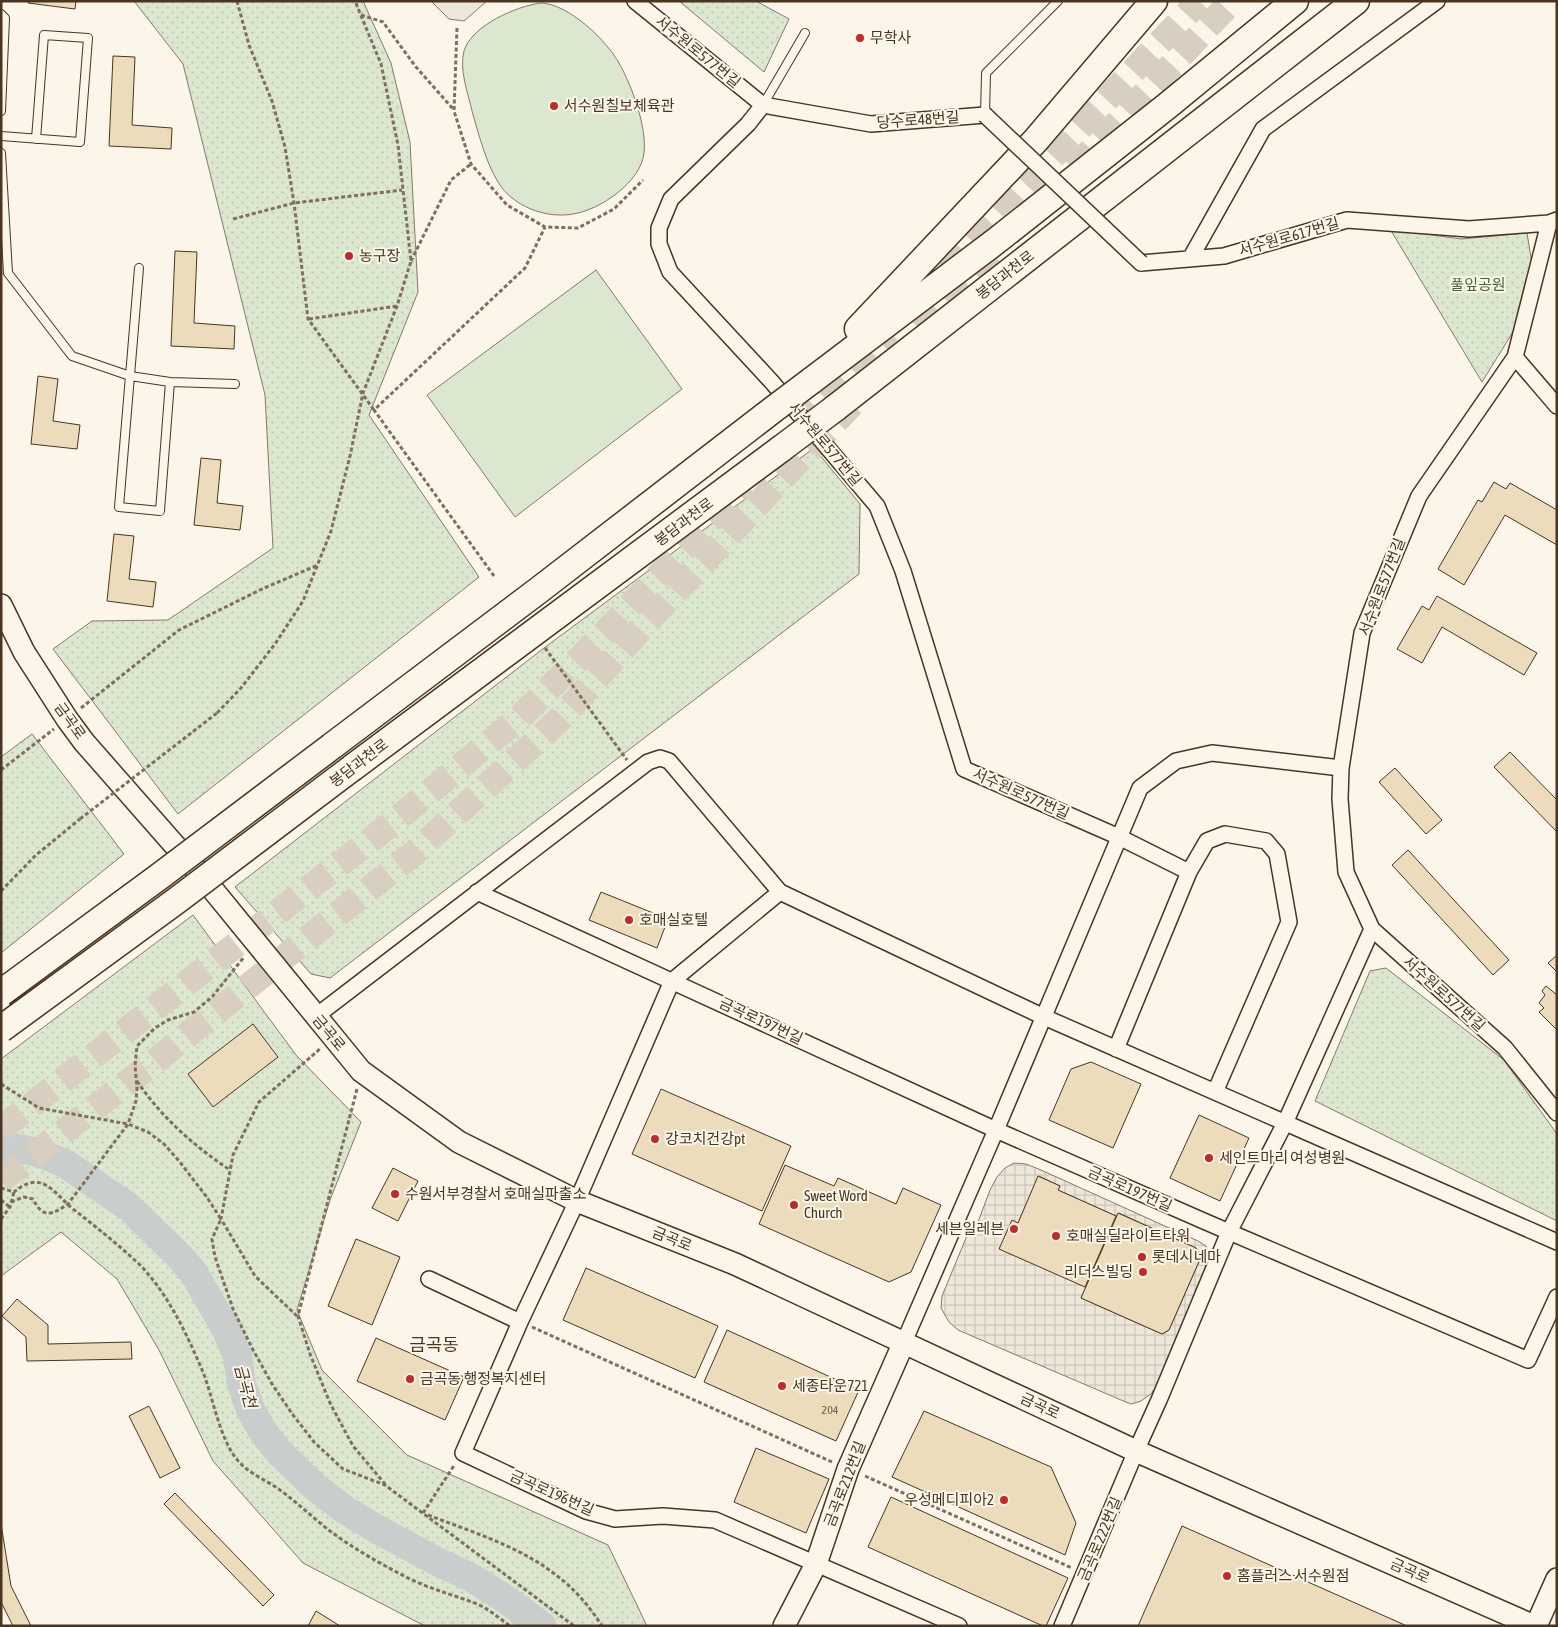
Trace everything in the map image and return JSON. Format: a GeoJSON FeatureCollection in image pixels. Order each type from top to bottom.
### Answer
{"type":"FeatureCollection","features":[{"type":"Feature","properties":{"kind":"highway"},"geometry":{"type":"LineString","coordinates":[[805,385],[1036,140],[1154,1]]}},
{"type":"Feature","properties":{"kind":"highway","name":"봉담과천로"},"geometry":{"type":"LineString","coordinates":[[1,993],[160,876],[539,590],[996,241],[1168,106],[1296,1]]}},
{"type":"Feature","properties":{"kind":"highway","name":"봉담과천로"},"geometry":{"type":"LineString","coordinates":[[1,1028],[176,901],[834,409],[1356,1]]}},
{"type":"Feature","properties":{"kind":"main road","name":"금곡로"},"geometry":{"type":"LineString","coordinates":[[1,605],[24,652],[84,742],[200,874],[361,1071],[459,1142],[577,1201],[735,1264],[1136,1451],[1535,1626]]}},
{"type":"Feature","properties":{"kind":"main road","name":"금곡로212번길"},"geometry":{"type":"LineString","coordinates":[[784,1626],[816,1564],[848,1469],[904,1342]]}},
{"type":"Feature","properties":{"kind":"main road"},"geometry":{"type":"LineString","coordinates":[[1535,1626],[1557,1580]]}},
{"type":"Feature","properties":{"kind":"street","name":"서수원로577번길"},"geometry":{"type":"LineString","coordinates":[[635,1],[763,105],[748,124],[671,199],[659,228],[659,244],[670,272],[771,381],[877,506],[903,571],[964,769],[1119,837],[1189,872]]}},
{"type":"Feature","properties":{"kind":"street"},"geometry":{"type":"LineString","coordinates":[[1190,259],[1263,129],[1438,1]]}},
{"type":"Feature","properties":{"kind":"street","name":"당수로48번길"},"geometry":{"type":"LineString","coordinates":[[763,105],[871,124],[985,115]]}},
{"type":"Feature","properties":{"kind":"street","name":"서수원로617번길"},"geometry":{"type":"LineString","coordinates":[[985,115],[1141,264],[1224,256],[1347,220],[1469,229],[1553,222]]}},
{"type":"Feature","properties":{"kind":"street","name":"서수원로577번길"},"geometry":{"type":"LineString","coordinates":[[1553,222],[1515,357],[1420,496],[1362,633],[1341,768],[1340,799],[1346,872],[1372,929],[1505,1048],[1557,1113]]}},
{"type":"Feature","properties":{"kind":"street"},"geometry":{"type":"LineString","coordinates":[[1515,357],[1557,406]]}},
{"type":"Feature","properties":{"kind":"street"},"geometry":{"type":"LineString","coordinates":[[904,1342],[996,1130],[1140,788],[1176,761],[1212,753],[1341,768]]}},
{"type":"Feature","properties":{"kind":"street"},"geometry":{"type":"LineString","coordinates":[[316,1017],[636,771],[648,762],[660,758],[670,761],[780,892],[1044,1017],[1557,1242]]}},
{"type":"Feature","properties":{"kind":"street"},"geometry":{"type":"LineString","coordinates":[[1116,1049],[1189,872],[1206,841],[1225,834],[1266,840],[1277,854],[1289,922],[1215,1092]]}},
{"type":"Feature","properties":{"kind":"street","name":"금곡로197번길"},"geometry":{"type":"LineString","coordinates":[[477,892],[996,1130],[1528,1360],[1557,1296]]}},
{"type":"Feature","properties":{"kind":"street"},"geometry":{"type":"LineString","coordinates":[[462,1453],[520,1322],[577,1201],[672,981],[780,892]]}},
{"type":"Feature","properties":{"kind":"street","name":"금곡로222번길"},"geometry":{"type":"LineString","coordinates":[[1062,1626],[1136,1451],[1160,1400],[1229,1232],[1285,1123],[1372,929]]}},
{"type":"Feature","properties":{"kind":"street"},"geometry":{"type":"LineString","coordinates":[[430,1279],[520,1322]]}},
{"type":"Feature","properties":{"kind":"street","name":"금곡로196번길"},"geometry":{"type":"LineString","coordinates":[[462,1453],[586,1511],[615,1519],[663,1516],[715,1520],[959,1626]]}},
{"type":"Feature","properties":{"kind":"lane"},"geometry":{"type":"LineString","coordinates":[[985,115],[986,74],[1058,1]]}},
{"type":"Feature","properties":{"kind":"lane"},"geometry":{"type":"LineString","coordinates":[[1,14],[5,18],[1,111]]}},
{"type":"Feature","properties":{"kind":"lane"},"geometry":{"type":"LineString","coordinates":[[763,105],[805,33]]}},
{"type":"Feature","properties":{"kind":"lane"},"geometry":{"type":"LineString","coordinates":[[1,136],[36,139],[80,142],[88,38],[44,35],[36,139]]}},
{"type":"Feature","properties":{"kind":"lane"},"geometry":{"type":"LineString","coordinates":[[1,153],[8,273],[72,356],[130,376],[170,382],[235,384]]}},
{"type":"Feature","properties":{"kind":"lane"},"geometry":{"type":"LineString","coordinates":[[139,268],[119,507],[160,511],[170,382]]}},
{"type":"Feature","properties":{"kind":"path"},"geometry":{"type":"LineString","coordinates":[[237,1],[249,45],[272,101],[285,147],[308,319],[494,576]]}},
{"type":"Feature","properties":{"kind":"path"},"geometry":{"type":"LineString","coordinates":[[355,1],[381,64],[398,145],[411,262]]}},
{"type":"Feature","properties":{"kind":"path"},"geometry":{"type":"LineString","coordinates":[[361,15],[383,22],[416,67],[454,111]]}},
{"type":"Feature","properties":{"kind":"path"},"geometry":{"type":"LineString","coordinates":[[457,28],[454,111],[471,164],[507,205],[546,227],[578,228],[614,210],[643,180]]}},
{"type":"Feature","properties":{"kind":"path"},"geometry":{"type":"LineString","coordinates":[[1,890],[36,855],[217,713],[241,688],[275,644],[303,601],[331,531],[350,456],[363,393],[397,306],[411,262],[451,180],[471,164]]}},
{"type":"Feature","properties":{"kind":"path"},"geometry":{"type":"LineString","coordinates":[[233,218],[294,203],[402,190]]}},
{"type":"Feature","properties":{"kind":"path"},"geometry":{"type":"LineString","coordinates":[[374,410],[525,268],[546,227]]}},
{"type":"Feature","properties":{"kind":"path"},"geometry":{"type":"LineString","coordinates":[[308,319],[397,306]]}},
{"type":"Feature","properties":{"kind":"path"},"geometry":{"type":"LineString","coordinates":[[1,770],[179,630],[262,589],[318,566]]}},
{"type":"Feature","properties":{"kind":"path"},"geometry":{"type":"LineString","coordinates":[[544,648],[636,771]]}},
{"type":"Feature","properties":{"kind":"path"},"geometry":{"type":"LineString","coordinates":[[11,1202],[24,1197],[33,1200],[37,1208],[44,1213],[54,1214],[68,1204],[128,1124],[136,1101],[135,1065],[137,1046],[155,1028],[168,1020],[194,1012],[212,997],[255,942]]}},
{"type":"Feature","properties":{"kind":"path"},"geometry":{"type":"LineString","coordinates":[[333,1038],[259,1102],[233,1154],[221,1219],[212,1238],[215,1257],[234,1308],[252,1348],[292,1415],[314,1442],[343,1469],[385,1485]]}},
{"type":"Feature","properties":{"kind":"path"},"geometry":{"type":"LineString","coordinates":[[298,1316],[361,1071]]}},
{"type":"Feature","properties":{"kind":"path"},"geometry":{"type":"LineString","coordinates":[[136,1081],[173,1125],[211,1157],[230,1170]]}},
{"type":"Feature","properties":{"kind":"path"},"geometry":{"type":"LineString","coordinates":[[1,1084],[40,1108],[128,1124],[148,1132],[164,1144],[206,1196],[255,1276],[298,1316],[310,1354],[330,1403],[353,1446],[385,1485],[574,1626]]}},
{"type":"Feature","properties":{"kind":"path"},"geometry":{"type":"LineString","coordinates":[[1,1219],[10,1207],[14,1192],[23,1185],[36,1182],[51,1186],[68,1204],[116,1244],[154,1281],[172,1308],[191,1345],[206,1380],[227,1443],[243,1467],[280,1490],[331,1532],[371,1558],[409,1578],[450,1595],[473,1602],[510,1626]]}},
{"type":"Feature","properties":{"kind":"path"},"geometry":{"type":"LineString","coordinates":[[1,1188],[14,1192]]}},
{"type":"Feature","properties":{"kind":"path"},"geometry":{"type":"LineString","coordinates":[[1,1200],[10,1207]]}},
{"type":"Feature","properties":{"kind":"path"},"geometry":{"type":"LineString","coordinates":[[520,1322],[1085,1574]]}},
{"type":"Feature","properties":{"kind":"path"},"geometry":{"type":"LineString","coordinates":[[423,1513],[462,1453]]}},
{"type":"Feature","properties":{"kind":"path"},"geometry":{"type":"LineString","coordinates":[[423,1513],[498,1542],[538,1562],[575,1591],[602,1626]]}},
{"type":"Feature","properties":{"kind":"green space"},"geometry":{"type":"Polygon","coordinates":[[[134,1],[363,1],[391,63],[410,142],[418,292],[369,415],[479,577],[178,814],[53,649],[92,621],[168,620],[273,548],[265,395],[183,64],[134,1]]]}},
{"type":"Feature","properties":{"kind":"green space"},"geometry":{"type":"Polygon","coordinates":[[[679,1],[756,1],[789,19],[764,72],[679,1]]]}},
{"type":"Feature","properties":{"kind":"green space","name":"서수원칠보체육관"},"geometry":{"type":"Polygon","coordinates":[[[541,3],[552,5],[575,16],[596,34],[613,54],[629,83],[638,107],[643,131],[644,153],[641,164],[627,184],[607,201],[573,214],[552,214],[531,209],[512,198],[504,190],[490,166],[483,147],[463,74],[464,51],[476,33],[497,18],[520,8],[541,3]]]}},
{"type":"Feature","properties":{"kind":"green space","name":"풀잎공원"},"geometry":{"type":"Polygon","coordinates":[[[1390,229],[1461,239],[1527,233],[1532,264],[1516,327],[1482,382],[1390,229]]]}},
{"type":"Feature","properties":{"kind":"green space"},"geometry":{"type":"Polygon","coordinates":[[[596,270],[682,389],[515,517],[427,395],[596,270]]]}},
{"type":"Feature","properties":{"kind":"green space"},"geometry":{"type":"Polygon","coordinates":[[[814,448],[860,504],[859,574],[330,978],[311,974],[235,887],[544,648],[814,448]]]}},
{"type":"Feature","properties":{"kind":"green space"},"geometry":{"type":"Polygon","coordinates":[[[32,734],[124,854],[1,953],[1,757],[32,734]]]}},
{"type":"Feature","properties":{"kind":"green space"},"geometry":{"type":"Polygon","coordinates":[[[193,915],[296,1055],[361,1122],[330,1200],[297,1310],[322,1370],[407,1455],[608,1545],[647,1626],[425,1626],[303,1563],[213,1461],[159,1350],[117,1279],[61,1232],[1,1276],[1,1059],[193,915]]]}},
{"type":"Feature","properties":{"kind":"green space"},"geometry":{"type":"Polygon","coordinates":[[[1386,968],[1504,1060],[1557,1134],[1557,1221],[1315,1101],[1370,971],[1386,968]]]}},
{"type":"Feature","properties":{"kind":"shaded area"},"geometry":{"type":"Polygon","coordinates":[[[431,1],[487,1],[464,21],[449,19],[431,1]]]}},
{"type":"Feature","properties":{"kind":"shaded area"},"geometry":{"type":"Polygon","coordinates":[[[1014,1163],[1026,1164],[1206,1246],[1209,1254],[1208,1262],[1174,1345],[1158,1383],[1151,1394],[1141,1401],[1131,1404],[1121,1400],[958,1330],[949,1322],[941,1308],[942,1296],[971,1226],[978,1222],[990,1190],[997,1177],[1005,1168],[1014,1163]],[[1039,1176],[1018,1223],[1086,1287],[1081,1298],[1162,1334],[1169,1330],[1201,1257],[1196,1248],[1119,1213],[1116,1216],[1058,1190],[1060,1186],[1039,1176]]]}},
{"type":"Feature","properties":{"kind":"building"},"geometry":{"type":"Polygon","coordinates":[[[29,1],[76,1],[75,9],[28,3],[29,1]]]}},
{"type":"Feature","properties":{"kind":"building"},"geometry":{"type":"Polygon","coordinates":[[[113,56],[135,57],[132,125],[172,128],[171,149],[109,146],[113,56]]]}},
{"type":"Feature","properties":{"kind":"building"},"geometry":{"type":"Polygon","coordinates":[[[175,251],[197,252],[194,323],[235,326],[234,349],[171,346],[175,251]]]}},
{"type":"Feature","properties":{"kind":"building"},"geometry":{"type":"Polygon","coordinates":[[[38,376],[58,379],[53,421],[80,425],[77,449],[31,444],[38,376]]]}},
{"type":"Feature","properties":{"kind":"building"},"geometry":{"type":"Polygon","coordinates":[[[201,458],[221,460],[217,503],[243,506],[240,530],[194,525],[201,458]]]}},
{"type":"Feature","properties":{"kind":"building"},"geometry":{"type":"Polygon","coordinates":[[[1494,482],[1506,489],[1510,483],[1557,510],[1557,545],[1505,515],[1464,585],[1438,569],[1478,500],[1482,502],[1494,482]]]}},
{"type":"Feature","properties":{"kind":"building"},"geometry":{"type":"Polygon","coordinates":[[[114,534],[134,536],[129,579],[156,582],[153,607],[107,601],[114,534]]]}},
{"type":"Feature","properties":{"kind":"building"},"geometry":{"type":"Polygon","coordinates":[[[1437,596],[1537,653],[1524,675],[1442,627],[1422,663],[1397,649],[1422,606],[1429,610],[1437,596]]]}},
{"type":"Feature","properties":{"kind":"building"},"geometry":{"type":"Polygon","coordinates":[[[1510,752],[1557,800],[1557,832],[1494,767],[1510,752]]]}},
{"type":"Feature","properties":{"kind":"building"},"geometry":{"type":"Polygon","coordinates":[[[1395,768],[1442,820],[1426,834],[1379,782],[1395,768]]]}},
{"type":"Feature","properties":{"kind":"building"},"geometry":{"type":"Polygon","coordinates":[[[1408,850],[1509,960],[1493,975],[1392,865],[1408,850]]]}},
{"type":"Feature","properties":{"kind":"building","name":"호매실호텔"},"geometry":{"type":"Polygon","coordinates":[[[601,892],[668,919],[657,948],[589,920],[601,892]]]}},
{"type":"Feature","properties":{"kind":"building"},"geometry":{"type":"Polygon","coordinates":[[[1557,955],[1557,972],[1548,963],[1557,955]]]}},
{"type":"Feature","properties":{"kind":"building"},"geometry":{"type":"Polygon","coordinates":[[[1546,986],[1557,995],[1557,1030],[1539,1012],[1544,1008],[1539,1003],[1545,995],[1542,991],[1546,986]]]}},
{"type":"Feature","properties":{"kind":"building"},"geometry":{"type":"Polygon","coordinates":[[[253,1024],[278,1057],[213,1107],[188,1074],[253,1024]]]}},
{"type":"Feature","properties":{"kind":"building"},"geometry":{"type":"Polygon","coordinates":[[[1091,1062],[1141,1084],[1113,1148],[1049,1120],[1071,1069],[1091,1062]]]}},
{"type":"Feature","properties":{"kind":"building"},"geometry":{"type":"Polygon","coordinates":[[[661,1089],[791,1146],[762,1211],[632,1154],[661,1089]]]}},
{"type":"Feature","properties":{"kind":"building","name":"세인트마리 여성병원"},"geometry":{"type":"Polygon","coordinates":[[[1199,1115],[1249,1138],[1220,1201],[1170,1178],[1199,1115]]]}},
{"type":"Feature","properties":{"kind":"building"},"geometry":{"type":"Polygon","coordinates":[[[785,1165],[834,1186],[838,1178],[896,1204],[903,1188],[941,1205],[911,1272],[889,1282],[759,1224],[785,1165]]]}},
{"type":"Feature","properties":{"kind":"building","name":"수원서부경찰서 호매실파출소"},"geometry":{"type":"Polygon","coordinates":[[[393,1168],[418,1181],[398,1221],[372,1208],[393,1168]]]}},
{"type":"Feature","properties":{"kind":"building","name":"호매실딜라이트타워"},"geometry":{"type":"Polygon","coordinates":[[[1038,1176],[1060,1186],[1058,1190],[1116,1216],[1085,1287],[999,1249],[1012,1220],[1018,1223],[1038,1176]]]}},
{"type":"Feature","properties":{"kind":"building","name":"리더스빌딩"},"geometry":{"type":"Polygon","coordinates":[[[1118,1213],[1196,1248],[1201,1257],[1169,1330],[1162,1334],[1081,1298],[1118,1213]]]}},
{"type":"Feature","properties":{"kind":"building"},"geometry":{"type":"Polygon","coordinates":[[[356,1239],[400,1257],[372,1325],[328,1306],[356,1239]]]}},
{"type":"Feature","properties":{"kind":"building"},"geometry":{"type":"Polygon","coordinates":[[[586,1268],[718,1326],[695,1378],[563,1320],[586,1268]]]}},
{"type":"Feature","properties":{"kind":"building"},"geometry":{"type":"Polygon","coordinates":[[[17,1299],[48,1325],[48,1344],[131,1342],[132,1359],[27,1361],[26,1337],[2,1316],[17,1299]]]}},
{"type":"Feature","properties":{"kind":"building","name":"세종타운721"},"geometry":{"type":"Polygon","coordinates":[[[727,1330],[859,1390],[836,1441],[704,1382],[727,1330]]]}},
{"type":"Feature","properties":{"kind":"building","name":"금곡동 행정복지센터"},"geometry":{"type":"Polygon","coordinates":[[[376,1338],[464,1377],[445,1420],[357,1381],[376,1338]]]}},
{"type":"Feature","properties":{"kind":"building"},"geometry":{"type":"Polygon","coordinates":[[[149,1406],[180,1468],[160,1478],[129,1416],[149,1406]]]}},
{"type":"Feature","properties":{"kind":"building","name":"우성메디피아2"},"geometry":{"type":"Polygon","coordinates":[[[924,1411],[1051,1467],[1076,1523],[1065,1555],[892,1477],[924,1411]]]}},
{"type":"Feature","properties":{"kind":"building"},"geometry":{"type":"Polygon","coordinates":[[[756,1448],[829,1479],[806,1533],[734,1502],[756,1448]]]}},
{"type":"Feature","properties":{"kind":"building"},"geometry":{"type":"Polygon","coordinates":[[[175,1493],[274,1595],[263,1606],[164,1504],[175,1493]]]}},
{"type":"Feature","properties":{"kind":"building"},"geometry":{"type":"Polygon","coordinates":[[[891,1497],[1068,1578],[1046,1626],[868,1547],[891,1497]]]}},
{"type":"Feature","properties":{"kind":"building"},"geometry":{"type":"Polygon","coordinates":[[[1,1524],[11,1586],[31,1626],[13,1626],[1,1602],[1,1524]]]}},
{"type":"Feature","properties":{"kind":"building","name":"홈플러스 서수원점"},"geometry":{"type":"Polygon","coordinates":[[[1182,1526],[1407,1626],[1138,1626],[1182,1526]]]}},
{"type":"Feature","properties":{"kind":"building"},"geometry":{"type":"Polygon","coordinates":[[[316,1611],[340,1626],[308,1626],[316,1611]]]}},
{"type":"Feature","properties":{"kind":"waterway","name":"금곡천"},"geometry":{"type":"LineString","coordinates":[[1,1145],[40,1153],[66,1164],[130,1208],[180,1257],[193,1272],[227,1331],[238,1358],[241,1382],[251,1411],[264,1433],[279,1452],[315,1487],[344,1509],[375,1528],[472,1578],[504,1598],[542,1626]]}},
{"type":"Feature","properties":{"kind":"tunnel"},"geometry":{"type":"LineString","coordinates":[[946,270],[1199,1]]}},
{"type":"Feature","properties":{"kind":"tunnel"},"geometry":{"type":"LineString","coordinates":[[1074,169],[1232,1]]}},
{"type":"Feature","properties":{"kind":"tunnel"},"geometry":{"type":"LineString","coordinates":[[922,331],[1001,246]]}},
{"type":"Feature","properties":{"kind":"tunnel"},"geometry":{"type":"LineString","coordinates":[[799,427],[888,331]]}},
{"type":"Feature","properties":{"kind":"tunnel"},"geometry":{"type":"LineString","coordinates":[[1,1180],[149,1066],[414,853],[559,720],[647,622],[852,404]]}},
{"type":"Feature","properties":{"kind":"tunnel"},"geometry":{"type":"LineString","coordinates":[[1,1129],[391,824],[520,717],[601,637],[745,484]]}},
{"type":"Feature","properties":{"kind":"place","name":"무학사"},"geometry":{"type":"Point","coordinates":[860,38]}},
{"type":"Feature","properties":{"kind":"place","name":"서수원칠보체육관"},"geometry":{"type":"Point","coordinates":[554,106]}},
{"type":"Feature","properties":{"kind":"place","name":"농구장"},"geometry":{"type":"Point","coordinates":[349,256]}},
{"type":"Feature","properties":{"kind":"place","name":"호매실호텔"},"geometry":{"type":"Point","coordinates":[629,920]}},
{"type":"Feature","properties":{"kind":"place","name":"강코치건강pt"},"geometry":{"type":"Point","coordinates":[655,1139]}},
{"type":"Feature","properties":{"kind":"place","name":"세인트마리 여성병원"},"geometry":{"type":"Point","coordinates":[1209,1158]}},
{"type":"Feature","properties":{"kind":"place","name":"수원서부경찰서 호매실파출소"},"geometry":{"type":"Point","coordinates":[395,1194]}},
{"type":"Feature","properties":{"kind":"place","name":"Sweet Word Church"},"geometry":{"type":"Point","coordinates":[794,1205]}},
{"type":"Feature","properties":{"kind":"place","name":"세븐일레븐"},"geometry":{"type":"Point","coordinates":[1014,1229]}},
{"type":"Feature","properties":{"kind":"place","name":"호매실딜라이트타워"},"geometry":{"type":"Point","coordinates":[1056,1236]}},
{"type":"Feature","properties":{"kind":"place","name":"롯데시네마"},"geometry":{"type":"Point","coordinates":[1142,1257]}},
{"type":"Feature","properties":{"kind":"place","name":"리더스빌딩"},"geometry":{"type":"Point","coordinates":[1143,1272]}},
{"type":"Feature","properties":{"kind":"place","name":"금곡동 행정복지센터"},"geometry":{"type":"Point","coordinates":[410,1379]}},
{"type":"Feature","properties":{"kind":"place","name":"세종타운721"},"geometry":{"type":"Point","coordinates":[782,1386]}},
{"type":"Feature","properties":{"kind":"place","name":"우성메디피아2"},"geometry":{"type":"Point","coordinates":[1004,1500]}},
{"type":"Feature","properties":{"kind":"place","name":"홈플러스 서수원점"},"geometry":{"type":"Point","coordinates":[1227,1576]}},
{"type":"Feature","properties":{"kind":"district","name":"금곡동"},"geometry":{"type":"Point","coordinates":[434,1345]}}]}
